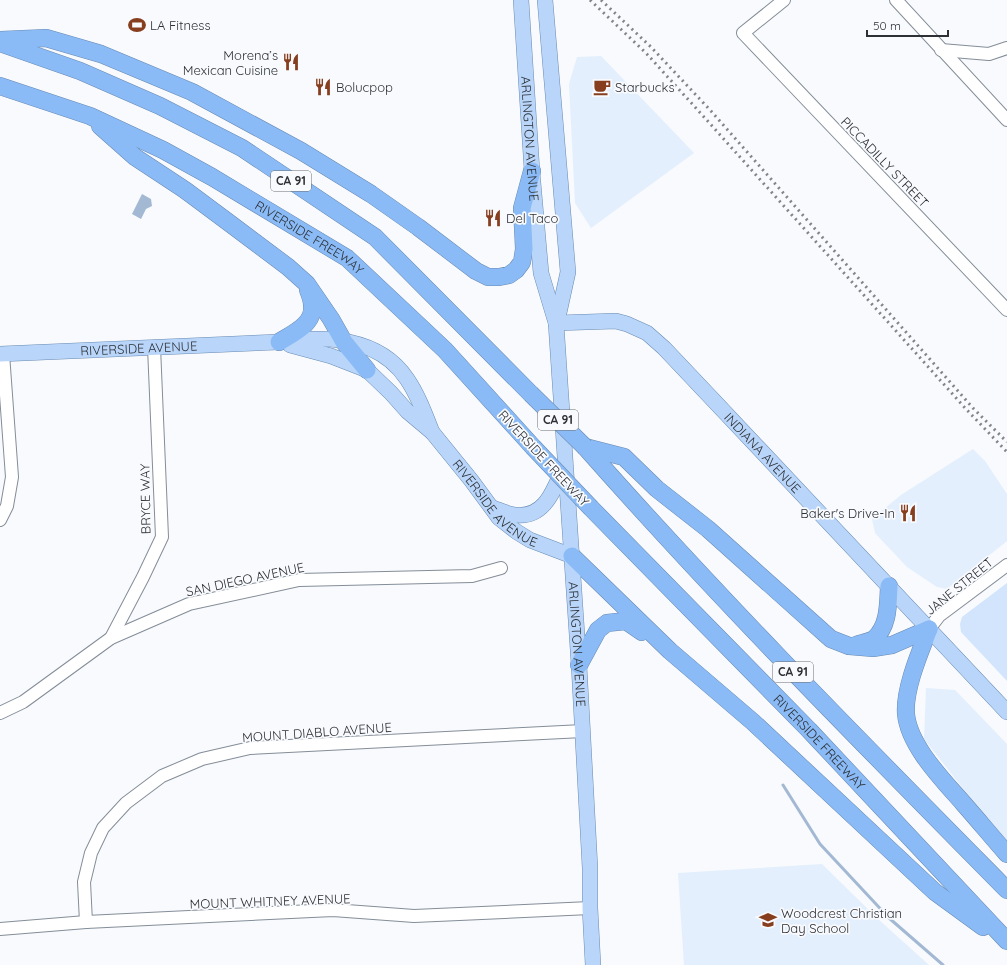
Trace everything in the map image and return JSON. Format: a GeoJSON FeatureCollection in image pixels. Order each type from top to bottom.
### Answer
{"type":"FeatureCollection","features":[{"type":"Feature","properties":{"kind":"highway"},"geometry":{"type":"LineString","coordinates":[[0,40],[46,38],[101,54],[192,92],[301,151],[371,194],[418,227],[476,272],[488,277],[509,275],[516,270],[522,262],[524,249],[522,208],[532,171]]}},
{"type":"Feature","properties":{"kind":"highway","name":"CA 91"},"geometry":{"type":"LineString","coordinates":[[0,44],[80,71],[160,106],[242,148],[375,237],[585,447],[826,707],[1007,890]]}},
{"type":"Feature","properties":{"kind":"highway","name":"RIVERSIDE FREEWAY"},"geometry":{"type":"LineString","coordinates":[[0,86],[90,116],[175,157],[212,177],[347,258],[445,350],[591,508],[809,730],[1007,941]]}},
{"type":"Feature","properties":{"kind":"highway"},"geometry":{"type":"LineString","coordinates":[[90,116],[135,158],[185,190],[288,267],[307,284],[344,342],[367,370]]}},
{"type":"Feature","properties":{"kind":"highway"},"geometry":{"type":"LineString","coordinates":[[279,342],[299,330],[309,320],[313,306],[307,284]]}},
{"type":"Feature","properties":{"kind":"highway"},"geometry":{"type":"LineString","coordinates":[[585,447],[624,457],[657,489],[708,529],[774,590],[832,640],[850,646],[873,648],[892,645],[929,629]]}},
{"type":"Feature","properties":{"kind":"highway"},"geometry":{"type":"LineString","coordinates":[[572,556],[670,651],[753,722],[936,892],[1007,944]]}},
{"type":"Feature","properties":{"kind":"highway"},"geometry":{"type":"LineString","coordinates":[[850,646],[873,639],[883,628],[888,607],[889,586]]}},
{"type":"Feature","properties":{"kind":"highway"},"geometry":{"type":"LineString","coordinates":[[579,665],[598,630],[607,623],[617,621],[626,621],[670,651]]}},
{"type":"Feature","properties":{"kind":"highway"},"geometry":{"type":"LineString","coordinates":[[929,629],[914,668],[908,697],[906,714],[910,730],[927,761],[1007,854]]}},
{"type":"Feature","properties":{"kind":"main road","name":"ARLINGTON AVENUE"},"geometry":{"type":"LineString","coordinates":[[521,0],[540,273],[556,323],[583,732],[593,965]]}},
{"type":"Feature","properties":{"kind":"main road","name":"ARLINGTON AVENUE"},"geometry":{"type":"LineString","coordinates":[[545,0],[568,272],[556,323]]}},
{"type":"Feature","properties":{"kind":"main road","name":"INDIANA AVENUE"},"geometry":{"type":"LineString","coordinates":[[556,323],[616,322],[627,324],[647,333],[669,354],[1007,712]]}},
{"type":"Feature","properties":{"kind":"main road","name":"RIVERSIDE AVENUE"},"geometry":{"type":"LineString","coordinates":[[2,354],[279,342],[302,338],[326,339],[356,343],[376,351],[394,364],[407,379],[423,407],[432,432]]}},
{"type":"Feature","properties":{"kind":"main road","name":"RIVERSIDE AVENUE"},"geometry":{"type":"LineString","coordinates":[[279,342],[314,350],[367,370],[407,411],[432,432],[471,480],[499,518],[530,540],[572,556]]}},
{"type":"Feature","properties":{"kind":"main road"},"geometry":{"type":"LineString","coordinates":[[490,507],[511,514],[526,515],[540,509],[552,494],[565,463]]}},
{"type":"Feature","properties":{"kind":"street","name":"PICCADILLY STREET"},"geometry":{"type":"LineString","coordinates":[[784,0],[743,33],[1007,310]]}},
{"type":"Feature","properties":{"kind":"street"},"geometry":{"type":"LineString","coordinates":[[896,0],[1007,120]]}},
{"type":"Feature","properties":{"kind":"street"},"geometry":{"type":"LineString","coordinates":[[941,50],[989,54],[1007,48]]}},
{"type":"Feature","properties":{"kind":"street","name":"BRYCE WAY"},"geometry":{"type":"LineString","coordinates":[[111,638],[162,537],[154,347]]}},
{"type":"Feature","properties":{"kind":"street"},"geometry":{"type":"LineString","coordinates":[[0,520],[7,506],[12,477],[2,354]]}},
{"type":"Feature","properties":{"kind":"street","name":"JANE STREET"},"geometry":{"type":"LineString","coordinates":[[929,629],[939,616],[1007,565]]}},
{"type":"Feature","properties":{"kind":"street","name":"SAN DIEGO AVENUE"},"geometry":{"type":"LineString","coordinates":[[0,714],[23,702],[111,638],[189,604],[299,580],[472,576],[501,568]]}},
{"type":"Feature","properties":{"kind":"street","name":"MOUNT DIABLO AVENUE"},"geometry":{"type":"LineString","coordinates":[[86,922],[84,882],[91,853],[103,828],[126,803],[162,776],[202,759],[250,748],[583,732]]}},
{"type":"Feature","properties":{"kind":"street","name":"MOUNT WHITNEY AVENUE"},"geometry":{"type":"LineString","coordinates":[[0,928],[86,922],[333,910],[414,916],[590,908]]}},
{"type":"Feature","properties":{"kind":"shaded area"},"geometry":{"type":"Polygon","coordinates":[[[601,56],[694,153],[591,228],[575,203],[569,84],[577,57],[601,56]]]}},
{"type":"Feature","properties":{"kind":"shaded area"},"geometry":{"type":"Polygon","coordinates":[[[142,194],[151,199],[152,206],[146,209],[141,219],[132,214],[142,194]]]}},
{"type":"Feature","properties":{"kind":"shaded area"},"geometry":{"type":"Polygon","coordinates":[[[973,449],[985,461],[1007,494],[1007,541],[947,589],[937,587],[907,567],[875,533],[872,519],[901,495],[973,449]]]}},
{"type":"Feature","properties":{"kind":"shaded area"},"geometry":{"type":"Polygon","coordinates":[[[1007,583],[1007,681],[961,632],[960,624],[962,617],[1007,583]]]}},
{"type":"Feature","properties":{"kind":"shaded area"},"geometry":{"type":"Polygon","coordinates":[[[926,688],[955,690],[1007,744],[1007,840],[987,819],[924,739],[926,688]]]}},
{"type":"Feature","properties":{"kind":"shaded area"},"geometry":{"type":"Polygon","coordinates":[[[822,864],[878,919],[929,965],[684,965],[678,873],[822,864]]]}},
{"type":"Feature","properties":{"kind":"waterway"},"geometry":{"type":"LineString","coordinates":[[783,785],[820,844],[889,918],[943,965]]}},
{"type":"Feature","properties":{"kind":"railway"},"geometry":{"type":"LineString","coordinates":[[590,0],[646,53],[966,409],[1007,452]]}},
{"type":"Feature","properties":{"kind":"railway"},"geometry":{"type":"LineString","coordinates":[[601,0],[651,47],[711,111],[973,408],[1007,442]]}},
{"type":"Feature","properties":{"kind":"place","name":"LA Fitness"},"geometry":{"type":"Point","coordinates":[137,25]}},
{"type":"Feature","properties":{"kind":"place","name":"Morena’s Mexican Cuisine"},"geometry":{"type":"Point","coordinates":[291,62]}},
{"type":"Feature","properties":{"kind":"place","name":"Bolucpop"},"geometry":{"type":"Point","coordinates":[323,87]}},
{"type":"Feature","properties":{"kind":"place","name":"Starbucks"},"geometry":{"type":"Point","coordinates":[602,87]}},
{"type":"Feature","properties":{"kind":"place","name":"Del Taco"},"geometry":{"type":"Point","coordinates":[493,218]}},
{"type":"Feature","properties":{"kind":"place","name":"Baker's Drive-In"},"geometry":{"type":"Point","coordinates":[908,513]}},
{"type":"Feature","properties":{"kind":"place","name":"Woodcrest Christian Day School"},"geometry":{"type":"Point","coordinates":[768,920]}}]}
